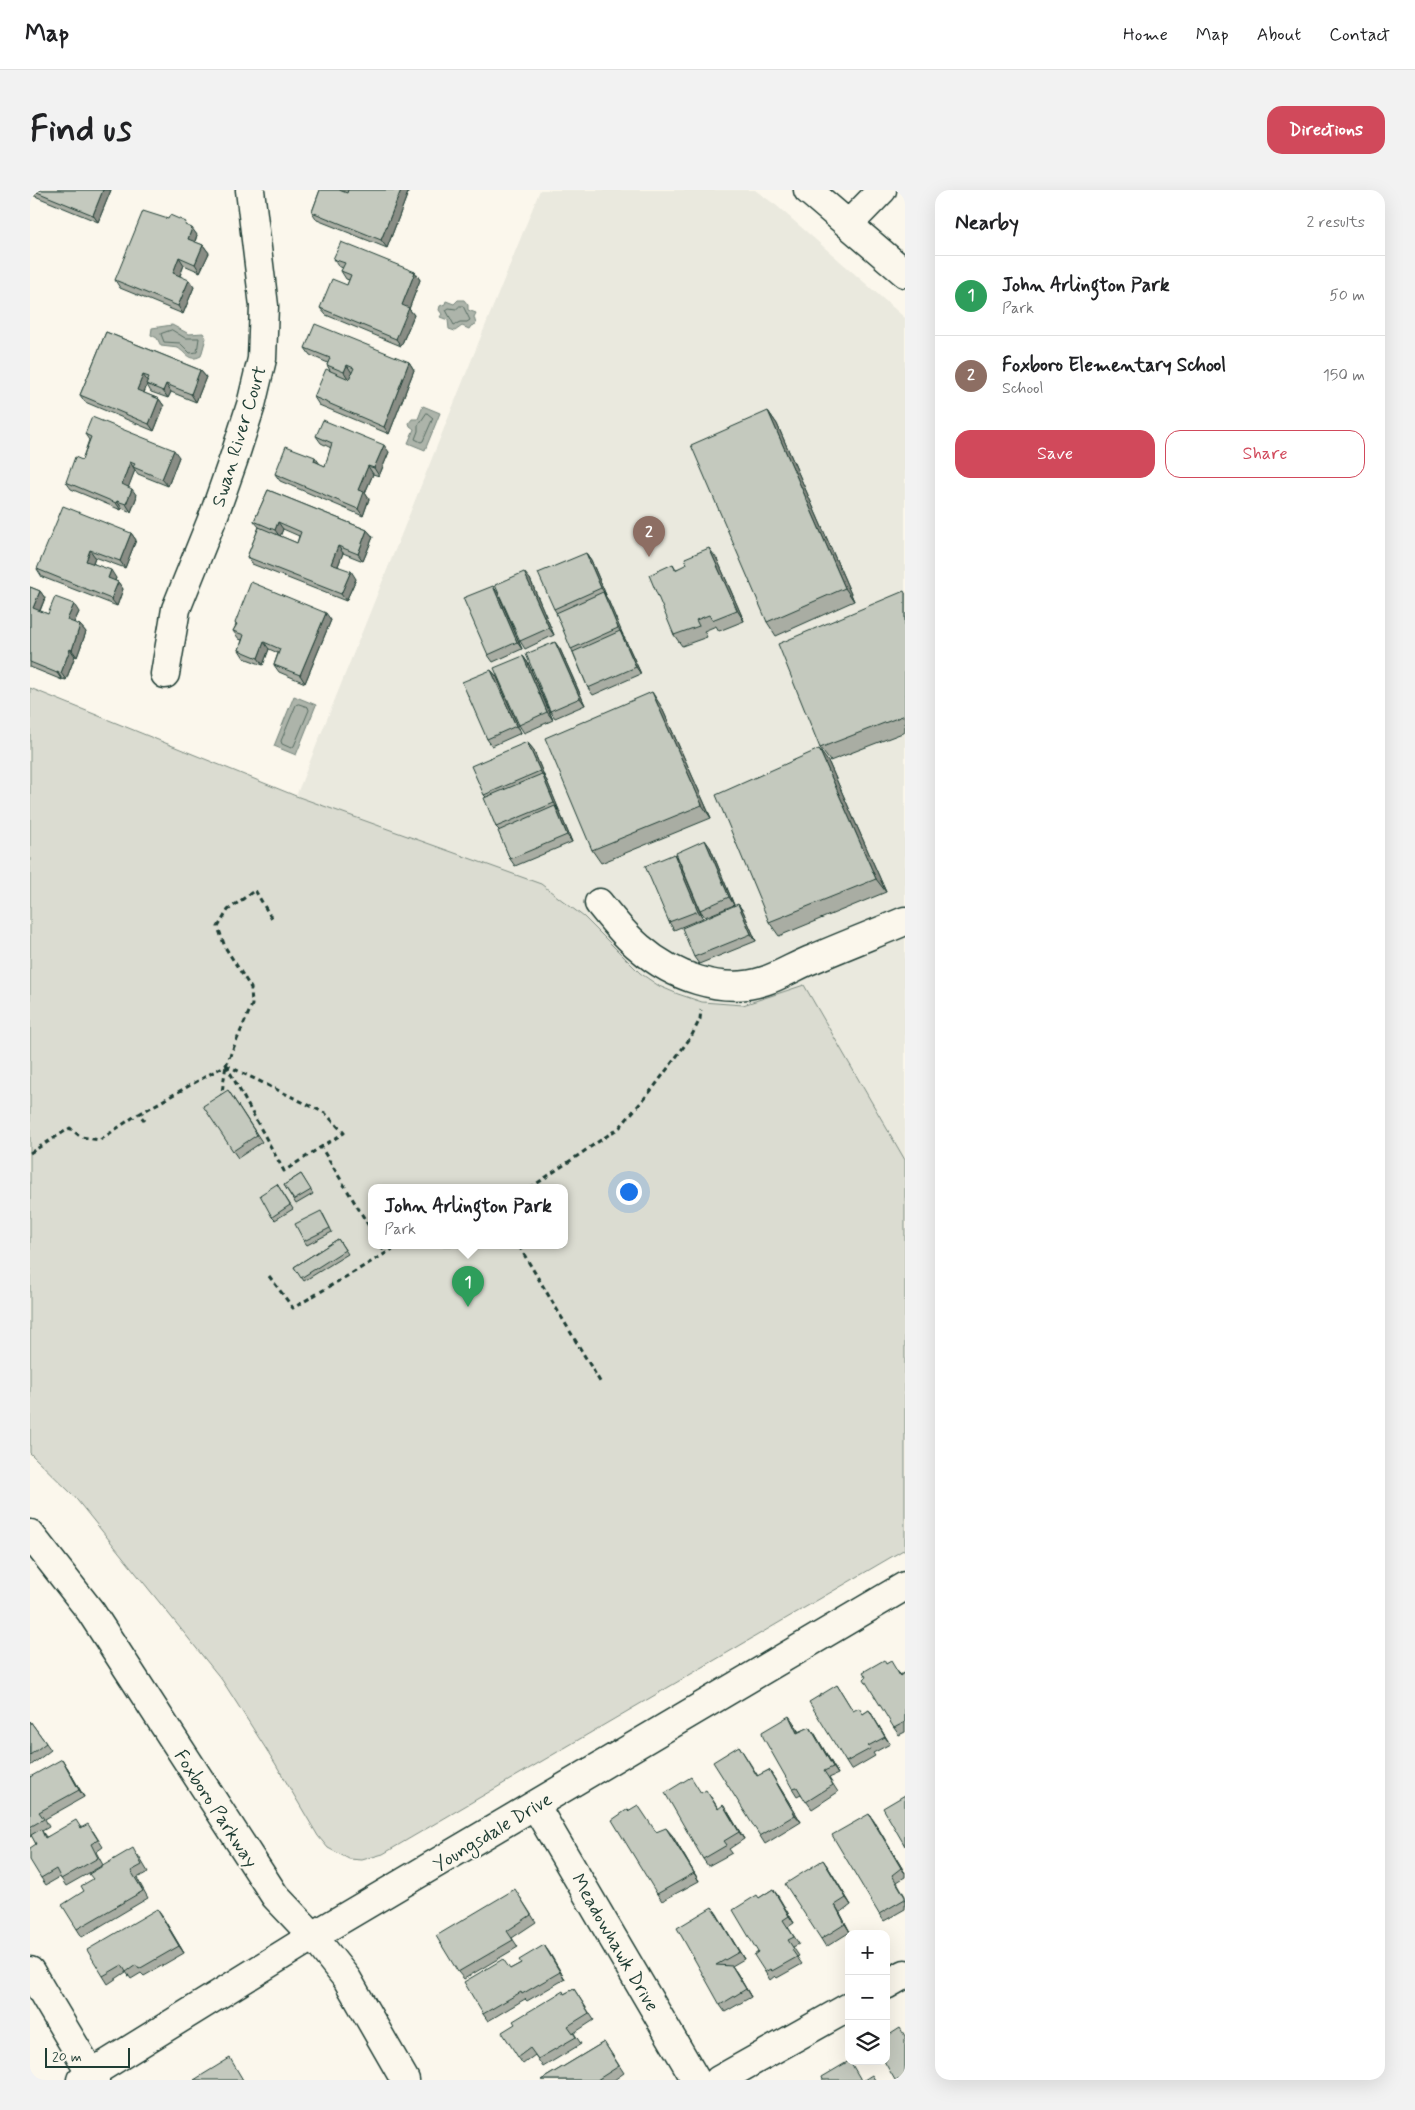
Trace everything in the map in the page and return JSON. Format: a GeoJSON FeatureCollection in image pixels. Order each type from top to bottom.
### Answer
{"type":"FeatureCollection","features":[{"type":"Feature","properties":{"kind":"street","name":"Swan River Court"},"geometry":{"type":"LineString","coordinates":[[164,674],[176,609],[215,512],[237,450],[252,405],[262,360],[264,306],[250,190]]}},
{"type":"Feature","properties":{"kind":"street"},"geometry":{"type":"LineString","coordinates":[[808,190],[905,273]]}},
{"type":"Feature","properties":{"kind":"street"},"geometry":{"type":"LineString","coordinates":[[849,224],[882,190]]}},
{"type":"Feature","properties":{"kind":"street"},"geometry":{"type":"LineString","coordinates":[[599,903],[639,948],[666,966],[695,980],[744,985],[765,981],[814,958],[905,921]]}},
{"type":"Feature","properties":{"kind":"street","name":"Foxboro Parkway"},"geometry":{"type":"LineString","coordinates":[[30,1534],[91,1612],[275,1896],[313,1936],[347,1979],[405,2080]]}},
{"type":"Feature","properties":{"kind":"street","name":"Youngsdale Drive"},"geometry":{"type":"LineString","coordinates":[[90,2078],[313,1936],[905,1586]]}},
{"type":"Feature","properties":{"kind":"street","name":"Meadowhawk Drive"},"geometry":{"type":"LineString","coordinates":[[534,1805],[696,2080]]}},
{"type":"Feature","properties":{"kind":"street"},"geometry":{"type":"LineString","coordinates":[[30,1971],[90,2078]]}},
{"type":"Feature","properties":{"kind":"street"},"geometry":{"type":"LineString","coordinates":[[890,1983],[905,1974]]}},
{"type":"Feature","properties":{"kind":"street"},"geometry":{"type":"LineString","coordinates":[[719,2080],[845,2009]]}},
{"type":"Feature","properties":{"kind":"path"},"geometry":{"type":"LineString","coordinates":[[221,1105],[226,1064],[252,1005],[251,988],[225,947],[218,927],[228,910],[255,890],[273,921]]}},
{"type":"Feature","properties":{"kind":"path"},"geometry":{"type":"LineString","coordinates":[[536,1184],[613,1132],[635,1110],[691,1037],[700,1018],[706,982]]}},
{"type":"Feature","properties":{"kind":"path"},"geometry":{"type":"LineString","coordinates":[[30,1153],[70,1128],[81,1137],[100,1140],[139,1114],[226,1064]]}},
{"type":"Feature","properties":{"kind":"path"},"geometry":{"type":"LineString","coordinates":[[226,1064],[325,1113],[344,1133],[284,1171],[226,1064]]}},
{"type":"Feature","properties":{"kind":"path"},"geometry":{"type":"LineString","coordinates":[[139,1114],[145,1121]]}},
{"type":"Feature","properties":{"kind":"path"},"geometry":{"type":"LineString","coordinates":[[321,1147],[368,1224]]}},
{"type":"Feature","properties":{"kind":"path"},"geometry":{"type":"LineString","coordinates":[[383,1249],[385,1253]]}},
{"type":"Feature","properties":{"kind":"path"},"geometry":{"type":"LineString","coordinates":[[269,1276],[292,1308],[392,1249]]}},
{"type":"Feature","properties":{"kind":"path"},"geometry":{"type":"LineString","coordinates":[[521,1249],[602,1385]]}},
{"type":"Feature","properties":{"kind":"shaded area"},"geometry":{"type":"Polygon","coordinates":[[[540,190],[755,190],[777,206],[905,318],[905,1160],[804,986],[743,1005],[702,1002],[678,994],[659,986],[640,973],[584,917],[296,796],[540,190]]]}},
{"type":"Feature","properties":{"kind":"shaded area"},"geometry":{"type":"Polygon","coordinates":[[[30,688],[296,796],[541,884],[584,917],[640,973],[659,986],[678,994],[702,1002],[743,1005],[804,985],[905,1160],[905,1549],[383,1854],[362,1860],[349,1859],[328,1848],[318,1836],[275,1763],[222,1680],[73,1495],[30,1453],[30,688]]]}},
{"type":"Feature","properties":{"kind":"water"},"geometry":{"type":"Polygon","coordinates":[[[458,300],[464,300],[468,305],[468,310],[476,313],[474,317],[476,324],[469,329],[462,326],[455,331],[449,329],[448,320],[440,317],[442,314],[439,310],[440,306],[445,304],[446,301],[454,304],[458,300]]]}},
{"type":"Feature","properties":{"kind":"water"},"geometry":{"type":"Polygon","coordinates":[[[172,325],[189,334],[203,333],[206,338],[201,356],[191,358],[178,348],[161,346],[157,338],[151,335],[152,328],[172,325]]]}},
{"type":"Feature","properties":{"kind":"water"},"geometry":{"type":"Polygon","coordinates":[[[423,406],[440,413],[425,450],[408,443],[414,429],[409,423],[412,419],[418,419],[423,406]]]}},
{"type":"Feature","properties":{"kind":"water"},"geometry":{"type":"Polygon","coordinates":[[[294,696],[316,705],[296,755],[274,746],[294,696]]]}},
{"type":"Feature","properties":{"kind":"building"},"geometry":{"type":"Polygon","coordinates":[[[32,190],[103,190],[93,215],[32,190]]]}},
{"type":"Feature","properties":{"kind":"building"},"geometry":{"type":"Polygon","coordinates":[[[320,190],[339,190],[347,193],[348,190],[401,190],[381,240],[312,212],[320,190]]]}},
{"type":"Feature","properties":{"kind":"building"},"geometry":{"type":"Polygon","coordinates":[[[143,211],[168,219],[170,215],[186,222],[185,225],[192,228],[188,239],[203,245],[195,264],[179,257],[173,273],[189,280],[178,306],[115,280],[143,211]]]}},
{"type":"Feature","properties":{"kind":"building"},"geometry":{"type":"Polygon","coordinates":[[[341,242],[415,272],[402,305],[409,308],[396,339],[320,308],[332,279],[347,285],[351,275],[341,271],[345,263],[333,259],[341,242]]]}},
{"type":"Feature","properties":{"kind":"building"},"geometry":{"type":"Polygon","coordinates":[[[315,324],[409,362],[384,427],[314,397],[326,369],[349,379],[354,368],[347,365],[344,372],[327,365],[330,358],[305,348],[315,324]]]}},
{"type":"Feature","properties":{"kind":"building"},"geometry":{"type":"Polygon","coordinates":[[[106,332],[200,370],[191,394],[166,384],[163,391],[146,384],[149,377],[143,375],[137,390],[159,399],[149,424],[80,395],[106,332]]]}},
{"type":"Feature","properties":{"kind":"building"},"geometry":{"type":"Polygon","coordinates":[[[768,411],[845,588],[767,622],[691,445],[768,411]]]}},
{"type":"Feature","properties":{"kind":"building"},"geometry":{"type":"Polygon","coordinates":[[[92,417],[174,450],[162,479],[133,467],[135,464],[130,462],[122,484],[132,489],[126,504],[117,501],[116,503],[66,482],[75,457],[82,460],[91,437],[85,434],[92,417]]]}},
{"type":"Feature","properties":{"kind":"building"},"geometry":{"type":"Polygon","coordinates":[[[323,420],[384,445],[374,468],[368,466],[358,490],[364,492],[358,509],[275,474],[286,446],[315,457],[314,461],[325,466],[332,443],[316,436],[323,420]]]}},
{"type":"Feature","properties":{"kind":"building"},"geometry":{"type":"Polygon","coordinates":[[[268,490],[367,530],[358,554],[338,546],[331,564],[351,571],[341,594],[247,557],[259,527],[297,543],[301,532],[278,522],[275,530],[254,521],[268,490]]]}},
{"type":"Feature","properties":{"kind":"building"},"geometry":{"type":"Polygon","coordinates":[[[63,506],[131,533],[120,561],[90,550],[86,561],[111,570],[108,578],[118,582],[111,599],[37,569],[63,506]]]}},
{"type":"Feature","properties":{"kind":"building"},"geometry":{"type":"Polygon","coordinates":[[[709,548],[737,610],[712,620],[709,615],[696,620],[699,626],[674,635],[649,575],[673,564],[675,570],[687,564],[685,558],[709,548]]]}},
{"type":"Feature","properties":{"kind":"building"},"geometry":{"type":"Polygon","coordinates":[[[586,553],[601,588],[554,609],[538,573],[586,553]]]}},
{"type":"Feature","properties":{"kind":"building"},"geometry":{"type":"Polygon","coordinates":[[[524,572],[549,628],[520,641],[495,585],[524,572]]]}},
{"type":"Feature","properties":{"kind":"building"},"geometry":{"type":"Polygon","coordinates":[[[251,582],[326,613],[300,675],[274,665],[280,649],[264,642],[258,658],[239,650],[244,635],[233,631],[251,582]]]}},
{"type":"Feature","properties":{"kind":"building"},"geometry":{"type":"Polygon","coordinates":[[[493,586],[517,642],[488,655],[463,598],[493,586]]]}},
{"type":"Feature","properties":{"kind":"building"},"geometry":{"type":"Polygon","coordinates":[[[30,587],[40,591],[33,608],[48,614],[55,597],[74,604],[67,620],[80,625],[72,650],[70,649],[61,673],[30,662],[30,587]]]}},
{"type":"Feature","properties":{"kind":"building"},"geometry":{"type":"Polygon","coordinates":[[[904,591],[905,715],[820,748],[778,644],[904,591]]]}},
{"type":"Feature","properties":{"kind":"building"},"geometry":{"type":"Polygon","coordinates":[[[603,592],[618,628],[571,649],[556,613],[603,592]]]}},
{"type":"Feature","properties":{"kind":"building"},"geometry":{"type":"Polygon","coordinates":[[[620,631],[636,667],[588,688],[573,652],[620,631]]]}},
{"type":"Feature","properties":{"kind":"building"},"geometry":{"type":"Polygon","coordinates":[[[555,642],[580,698],[550,711],[526,654],[555,642]]]}},
{"type":"Feature","properties":{"kind":"building"},"geometry":{"type":"Polygon","coordinates":[[[523,656],[547,712],[519,725],[494,668],[523,656]]]}},
{"type":"Feature","properties":{"kind":"building"},"geometry":{"type":"Polygon","coordinates":[[[491,670],[516,726],[487,739],[462,682],[491,670]]]}},
{"type":"Feature","properties":{"kind":"building"},"geometry":{"type":"Polygon","coordinates":[[[652,692],[702,805],[592,850],[545,738],[652,692]]]}},
{"type":"Feature","properties":{"kind":"building"},"geometry":{"type":"Polygon","coordinates":[[[527,742],[540,771],[484,795],[471,766],[527,742]]]}},
{"type":"Feature","properties":{"kind":"building"},"geometry":{"type":"Polygon","coordinates":[[[819,749],[876,879],[769,922],[716,795],[819,749]]]}},
{"type":"Feature","properties":{"kind":"building"},"geometry":{"type":"Polygon","coordinates":[[[542,774],[554,803],[496,827],[484,798],[542,774]]]}},
{"type":"Feature","properties":{"kind":"building"},"geometry":{"type":"Polygon","coordinates":[[[555,806],[567,835],[510,859],[498,831],[555,806]]]}},
{"type":"Feature","properties":{"kind":"building"},"geometry":{"type":"Polygon","coordinates":[[[705,840],[729,897],[700,910],[676,853],[705,840]]]}},
{"type":"Feature","properties":{"kind":"building"},"geometry":{"type":"Polygon","coordinates":[[[674,854],[698,911],[669,922],[645,866],[674,854]]]}},
{"type":"Feature","properties":{"kind":"building"},"geometry":{"type":"Polygon","coordinates":[[[738,904],[751,934],[694,957],[682,928],[738,904]]]}},
{"type":"Feature","properties":{"kind":"building"},"geometry":{"type":"Polygon","coordinates":[[[228,1090],[257,1135],[233,1151],[203,1106],[228,1090]]]}},
{"type":"Feature","properties":{"kind":"building"},"geometry":{"type":"Polygon","coordinates":[[[301,1174],[311,1190],[294,1200],[284,1185],[301,1174]]]}},
{"type":"Feature","properties":{"kind":"building"},"geometry":{"type":"Polygon","coordinates":[[[277,1184],[290,1205],[272,1217],[260,1195],[277,1184]]]}},
{"type":"Feature","properties":{"kind":"building"},"geometry":{"type":"Polygon","coordinates":[[[321,1211],[330,1228],[304,1241],[295,1224],[321,1211]]]}},
{"type":"Feature","properties":{"kind":"building"},"geometry":{"type":"Polygon","coordinates":[[[338,1239],[345,1250],[301,1278],[294,1267],[338,1239]]]}},
{"type":"Feature","properties":{"kind":"building"},"geometry":{"type":"Polygon","coordinates":[[[884,1660],[886,1664],[891,1661],[900,1676],[905,1672],[905,1722],[894,1728],[864,1679],[866,1677],[863,1672],[884,1660]]]}},
{"type":"Feature","properties":{"kind":"building"},"geometry":{"type":"Polygon","coordinates":[[[837,1685],[853,1711],[859,1708],[863,1714],[869,1710],[885,1737],[868,1746],[870,1749],[846,1762],[809,1702],[837,1685]]]}},
{"type":"Feature","properties":{"kind":"building"},"geometry":{"type":"Polygon","coordinates":[[[789,1716],[797,1733],[810,1727],[833,1767],[824,1771],[833,1785],[806,1802],[797,1787],[792,1788],[762,1732],[789,1716]]]}},
{"type":"Feature","properties":{"kind":"building"},"geometry":{"type":"Polygon","coordinates":[[[30,1721],[46,1743],[30,1755],[30,1721]]]}},
{"type":"Feature","properties":{"kind":"building"},"geometry":{"type":"Polygon","coordinates":[[[739,1746],[757,1776],[769,1770],[795,1815],[760,1836],[713,1762],[739,1746]]]}},
{"type":"Feature","properties":{"kind":"building"},"geometry":{"type":"Polygon","coordinates":[[[62,1759],[79,1790],[39,1812],[44,1819],[30,1827],[30,1777],[62,1759]]]}},
{"type":"Feature","properties":{"kind":"building"},"geometry":{"type":"Polygon","coordinates":[[[691,1777],[701,1793],[706,1790],[718,1809],[723,1805],[739,1832],[724,1841],[727,1845],[703,1859],[665,1793],[691,1777]]]}},
{"type":"Feature","properties":{"kind":"building"},"geometry":{"type":"Polygon","coordinates":[[[905,1795],[905,1846],[883,1808],[905,1795]]]}},
{"type":"Feature","properties":{"kind":"building"},"geometry":{"type":"Polygon","coordinates":[[[638,1805],[656,1832],[666,1828],[694,1873],[657,1894],[612,1820],[628,1809],[628,1811],[638,1805]]]}},
{"type":"Feature","properties":{"kind":"building"},"geometry":{"type":"Polygon","coordinates":[[[869,1814],[901,1868],[892,1875],[905,1897],[905,1899],[879,1914],[832,1835],[869,1814]]]}},
{"type":"Feature","properties":{"kind":"building"},"geometry":{"type":"Polygon","coordinates":[[[76,1820],[81,1828],[88,1824],[98,1840],[91,1844],[98,1858],[61,1879],[56,1869],[41,1878],[30,1860],[30,1848],[36,1844],[31,1835],[41,1829],[45,1838],[76,1820]]]}},
{"type":"Feature","properties":{"kind":"building"},"geometry":{"type":"Polygon","coordinates":[[[133,1848],[142,1865],[131,1871],[143,1891],[77,1929],[62,1905],[84,1891],[81,1886],[93,1879],[89,1874],[133,1848]]]}},
{"type":"Feature","properties":{"kind":"building"},"geometry":{"type":"Polygon","coordinates":[[[823,1860],[846,1898],[835,1905],[845,1924],[821,1939],[785,1884],[823,1860]]]}},
{"type":"Feature","properties":{"kind":"building"},"geometry":{"type":"Polygon","coordinates":[[[515,1889],[531,1915],[507,1931],[513,1940],[458,1972],[436,1936],[515,1889]]]}},
{"type":"Feature","properties":{"kind":"building"},"geometry":{"type":"Polygon","coordinates":[[[773,1889],[789,1916],[783,1920],[794,1937],[788,1940],[797,1957],[772,1971],[770,1969],[765,1972],[754,1955],[758,1952],[733,1910],[757,1895],[759,1898],[773,1889]]]}},
{"type":"Feature","properties":{"kind":"building"},"geometry":{"type":"Polygon","coordinates":[[[712,1907],[739,1952],[716,1965],[732,1966],[746,1989],[720,2005],[677,1928],[712,1907]]]}},
{"type":"Feature","properties":{"kind":"building"},"geometry":{"type":"Polygon","coordinates":[[[157,1909],[179,1946],[139,1969],[136,1965],[126,1972],[122,1965],[103,1976],[87,1950],[157,1909]]]}},
{"type":"Feature","properties":{"kind":"building"},"geometry":{"type":"Polygon","coordinates":[[[544,1945],[560,1972],[483,2014],[464,1982],[503,1959],[510,1969],[521,1963],[519,1960],[544,1945]]]}},
{"type":"Feature","properties":{"kind":"building"},"geometry":{"type":"Polygon","coordinates":[[[574,1989],[589,2013],[568,2026],[576,2037],[538,2059],[530,2048],[518,2057],[502,2032],[515,2024],[513,2021],[563,1991],[564,1994],[574,1989]]]}},
{"type":"Feature","properties":{"kind":"building"},"geometry":{"type":"Polygon","coordinates":[[[900,2028],[905,2036],[905,2080],[895,2080],[886,2065],[890,2065],[890,2034],[900,2028]]]}},
{"type":"Feature","properties":{"kind":"building"},"geometry":{"type":"Polygon","coordinates":[[[604,2042],[619,2066],[597,2080],[541,2080],[604,2042]]]}},
{"type":"Feature","properties":{"kind":"building"},"geometry":{"type":"Polygon","coordinates":[[[230,2058],[243,2080],[194,2080],[230,2058]]]}},
{"type":"Feature","properties":{"kind":"building"},"geometry":{"type":"Polygon","coordinates":[[[845,2063],[845,2065],[852,2065],[861,2080],[823,2080],[822,2077],[845,2063]]]}},
{"type":"Feature","properties":{"kind":"building"},"geometry":{"type":"Polygon","coordinates":[[[872,2075],[875,2080],[864,2080],[872,2075]]]}},
{"type":"Feature","properties":{"kind":"place","name":"Foxboro Elementary School"},"geometry":{"type":"Point","coordinates":[649,557]}},
{"type":"Feature","properties":{"kind":"place","name":"John Arlington Park"},"geometry":{"type":"Point","coordinates":[468,1307]}}]}
